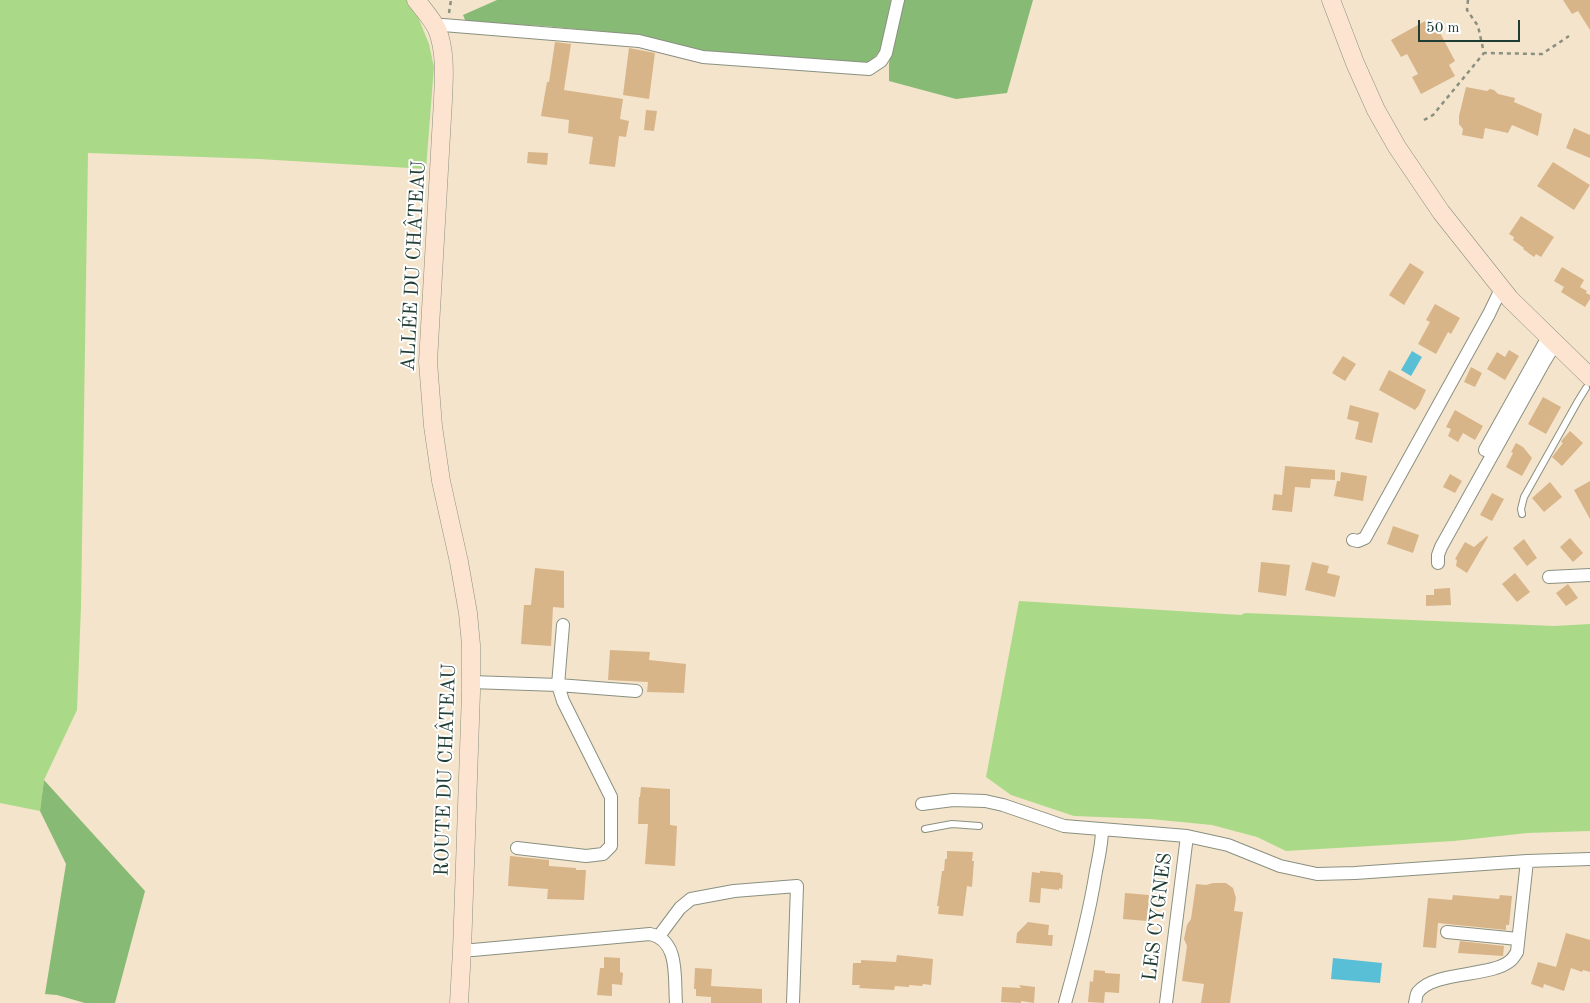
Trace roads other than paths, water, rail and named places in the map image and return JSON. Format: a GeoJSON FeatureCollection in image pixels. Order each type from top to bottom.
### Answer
{"type":"FeatureCollection","features":[{"type":"Feature","properties":{"kind":"street","name":"ALLÉE DU CHÂTEAU"},"geometry":{"type":"LineString","coordinates":[[416,0],[436,28],[441,42],[444,65],[428,362],[435,444],[454,539]]}},
{"type":"Feature","properties":{"kind":"street"},"geometry":{"type":"LineString","coordinates":[[436,28],[443,25],[639,41],[703,57],[869,68],[881,61],[886,53],[898,0]]}},
{"type":"Feature","properties":{"kind":"street"},"geometry":{"type":"LineString","coordinates":[[1331,0],[1355,63],[1376,110],[1397,147],[1441,212],[1501,289],[1551,340],[1576,362],[1589,386]]}},
{"type":"Feature","properties":{"kind":"street"},"geometry":{"type":"LineString","coordinates":[[1353,540],[1358,541],[1365,538],[1501,289]]}},
{"type":"Feature","properties":{"kind":"street"},"geometry":{"type":"LineString","coordinates":[[1448,517],[1551,340]]}},
{"type":"Feature","properties":{"kind":"street"},"geometry":{"type":"LineString","coordinates":[[1438,563],[1441,547],[1544,362],[1551,340]]}},
{"type":"Feature","properties":{"kind":"street","name":"ROUTE DU CHÂTEAU"},"geometry":{"type":"LineString","coordinates":[[454,539],[468,613],[471,644],[459,1003]]}},
{"type":"Feature","properties":{"kind":"street"},"geometry":{"type":"LineString","coordinates":[[1549,577],[1590,574]]}},
{"type":"Feature","properties":{"kind":"street"},"geometry":{"type":"LineString","coordinates":[[517,848],[586,856],[603,854],[611,846],[612,797],[563,700],[558,685],[563,625]]}},
{"type":"Feature","properties":{"kind":"street"},"geometry":{"type":"LineString","coordinates":[[471,682],[558,685],[636,691]]}},
{"type":"Feature","properties":{"kind":"street"},"geometry":{"type":"LineString","coordinates":[[922,804],[953,800],[985,801],[1003,805],[1064,826],[1187,836],[1228,845],[1280,866],[1317,874],[1590,858]]}},
{"type":"Feature","properties":{"kind":"street"},"geometry":{"type":"LineString","coordinates":[[1065,1003],[1094,889],[1102,829]]}},
{"type":"Feature","properties":{"kind":"street","name":"LES CYGNES"},"geometry":{"type":"LineString","coordinates":[[1166,1003],[1187,836]]}},
{"type":"Feature","properties":{"kind":"street"},"geometry":{"type":"LineString","coordinates":[[1415,1003],[1418,992],[1429,984],[1453,976],[1499,967],[1511,961],[1517,952],[1527,861]]}},
{"type":"Feature","properties":{"kind":"street"},"geometry":{"type":"LineString","coordinates":[[659,936],[680,908],[691,899],[734,891],[797,886],[793,1003]]}},
{"type":"Feature","properties":{"kind":"street"},"geometry":{"type":"LineString","coordinates":[[1447,932],[1518,939]]}},
{"type":"Feature","properties":{"kind":"street"},"geometry":{"type":"LineString","coordinates":[[462,950],[650,934],[659,936],[667,944],[672,954],[676,1003]]}},
{"type":"Feature","properties":{"kind":"lane"},"geometry":{"type":"LineString","coordinates":[[1522,514],[1521,509],[1524,497],[1578,401],[1589,386]]}},
{"type":"Feature","properties":{"kind":"lane"},"geometry":{"type":"LineString","coordinates":[[925,829],[952,824],[979,826]]}},
{"type":"Feature","properties":{"kind":"water"},"geometry":{"type":"Polygon","coordinates":[[[1412,351],[1422,357],[1411,376],[1401,370],[1412,351]]]}},
{"type":"Feature","properties":{"kind":"water"},"geometry":{"type":"Polygon","coordinates":[[[1333,958],[1382,963],[1380,983],[1331,979],[1333,958]]]}}]}
